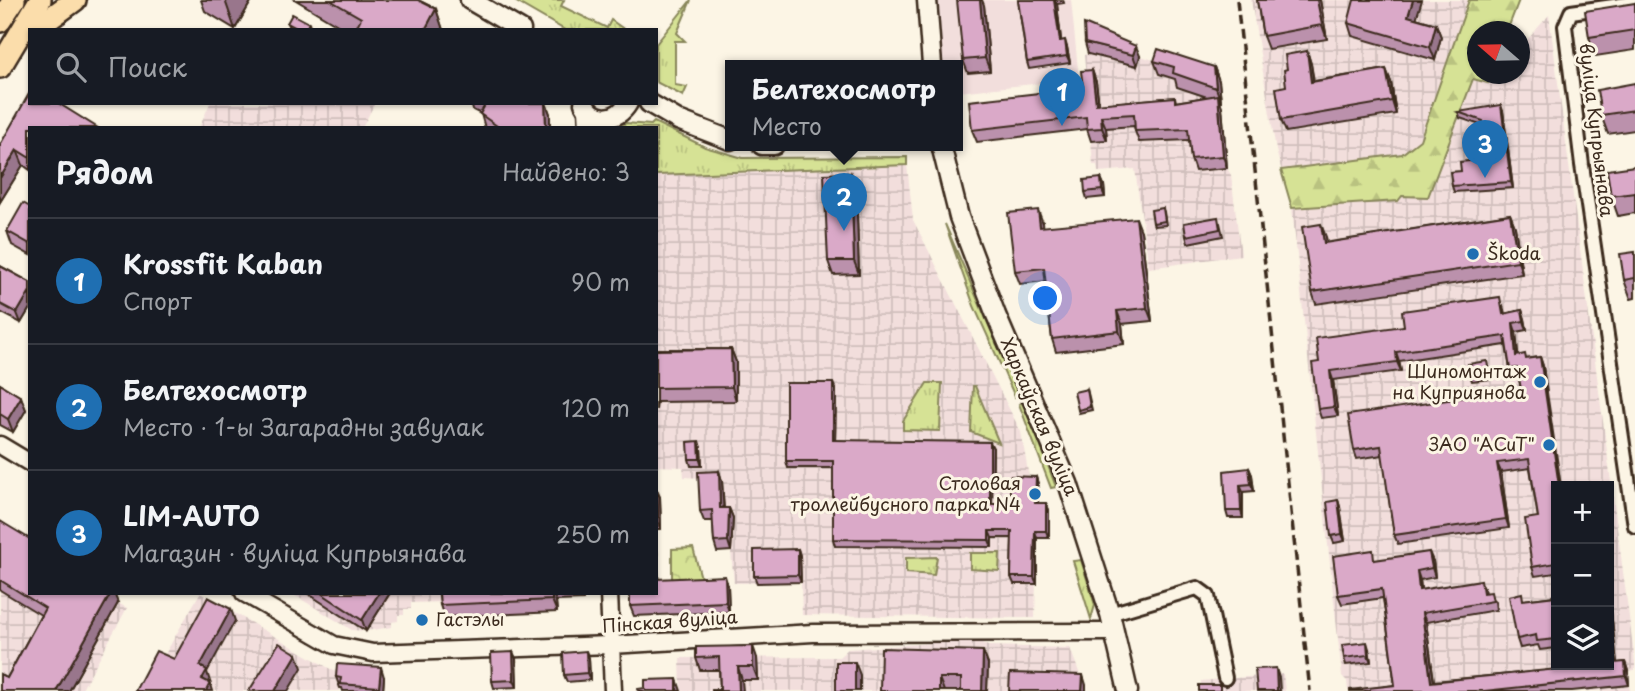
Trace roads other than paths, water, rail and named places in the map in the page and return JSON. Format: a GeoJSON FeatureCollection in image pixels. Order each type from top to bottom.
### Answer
{"type":"FeatureCollection","features":[{"type":"Feature","properties":{"kind":"main road"},"geometry":{"type":"LineString","coordinates":[[0,21],[15,0]]}},
{"type":"Feature","properties":{"kind":"main road"},"geometry":{"type":"LineString","coordinates":[[29,28],[40,0]]}},
{"type":"Feature","properties":{"kind":"main road"},"geometry":{"type":"LineString","coordinates":[[36,28],[75,0]]}},
{"type":"Feature","properties":{"kind":"main road"},"geometry":{"type":"LineString","coordinates":[[470,0],[518,28]]}},
{"type":"Feature","properties":{"kind":"main road"},"geometry":{"type":"LineString","coordinates":[[927,0],[932,60]]}},
{"type":"Feature","properties":{"kind":"main road"},"geometry":{"type":"LineString","coordinates":[[0,67],[26,35]]}},
{"type":"Feature","properties":{"kind":"main road"},"geometry":{"type":"LineString","coordinates":[[585,106],[597,116],[615,116],[652,106],[725,138]]}},
{"type":"Feature","properties":{"kind":"main road","name":"Харкаўская вуліца"},"geometry":{"type":"LineString","coordinates":[[942,151],[959,217],[996,315],[1069,483],[1112,623],[1128,691]]}},
{"type":"Feature","properties":{"kind":"street","name":"вуліца Купрыянава"},"geometry":{"type":"LineString","coordinates":[[1635,3],[1571,12],[1565,26],[1581,164],[1635,526]]}},
{"type":"Feature","properties":{"kind":"street"},"geometry":{"type":"LineString","coordinates":[[585,106],[588,126]]}},
{"type":"Feature","properties":{"kind":"street"},"geometry":{"type":"LineString","coordinates":[[0,445],[28,462]]}},
{"type":"Feature","properties":{"kind":"street"},"geometry":{"type":"LineString","coordinates":[[1112,623],[1197,588],[1208,596],[1225,678]]}},
{"type":"Feature","properties":{"kind":"street","name":"Пінская вуліца"},"geometry":{"type":"LineString","coordinates":[[247,595],[318,637],[353,651],[611,645],[813,633],[1112,623]]}},
{"type":"Feature","properties":{"kind":"street"},"geometry":{"type":"LineString","coordinates":[[609,595],[613,691]]}},
{"type":"Feature","properties":{"kind":"railway"},"geometry":{"type":"LineString","coordinates":[[1237,0],[1310,691]]}},
{"type":"Feature","properties":{"kind":"place","name":"Krossfit Kaban"},"geometry":{"type":"Point","coordinates":[1062,126]}},
{"type":"Feature","properties":{"kind":"place","name":"LIM-AUTO"},"geometry":{"type":"Point","coordinates":[1485,178]}},
{"type":"Feature","properties":{"kind":"place","name":"Белтехосмотр"},"geometry":{"type":"Point","coordinates":[844,231]}},
{"type":"Feature","properties":{"kind":"place","name":"Škoda"},"geometry":{"type":"Point","coordinates":[1473,254]}},
{"type":"Feature","properties":{"kind":"place","name":"Шиномонтаж на Куприянова"},"geometry":{"type":"Point","coordinates":[1540,382]}},
{"type":"Feature","properties":{"kind":"place","name":"ЗАО \"АСиТ\""},"geometry":{"type":"Point","coordinates":[1549,445]}},
{"type":"Feature","properties":{"kind":"place","name":"Столовая троллейбусного парка N4"},"geometry":{"type":"Point","coordinates":[1035,494]}},
{"type":"Feature","properties":{"kind":"place","name":"Гастэлы"},"geometry":{"type":"Point","coordinates":[422,620]}}]}
